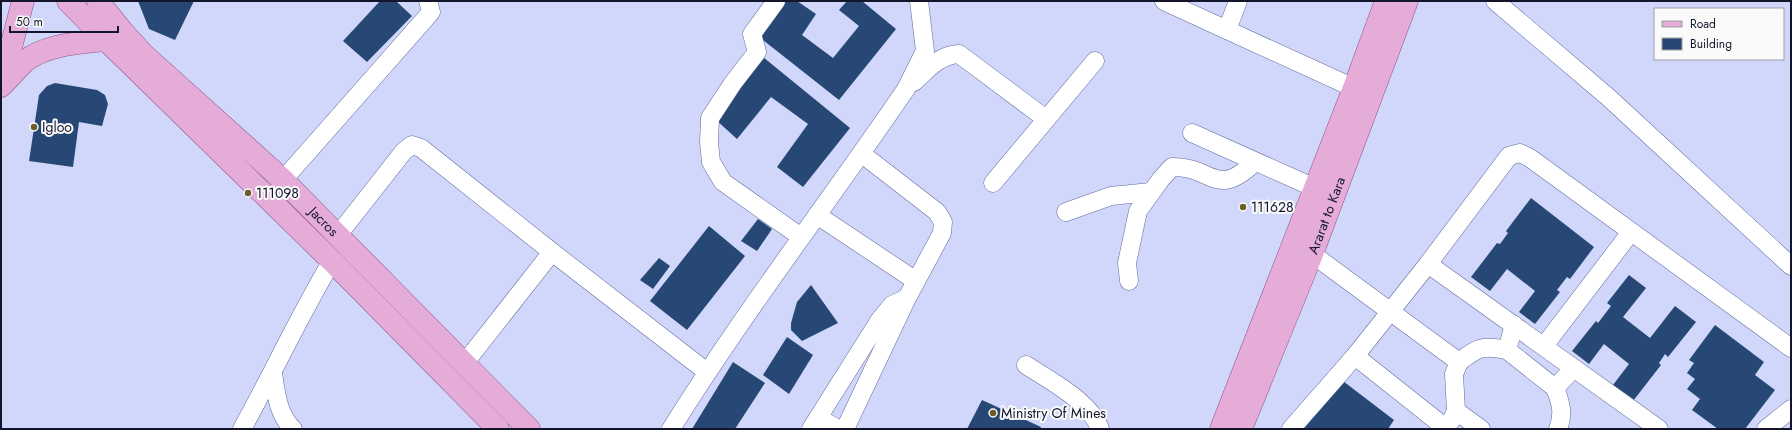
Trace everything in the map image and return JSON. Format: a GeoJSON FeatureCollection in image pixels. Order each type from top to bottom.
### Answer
{"type":"FeatureCollection","features":[{"type":"Feature","properties":{"kind":"main road"},"geometry":{"type":"LineString","coordinates":[[1,77],[11,47],[23,1]]}},
{"type":"Feature","properties":{"kind":"main road","name":"Jacros"},"geometry":{"type":"LineString","coordinates":[[68,1],[114,36],[144,55],[283,180],[529,429]]}},
{"type":"Feature","properties":{"kind":"main road","name":"Jacros"},"geometry":{"type":"LineString","coordinates":[[98,1],[114,36],[332,261],[498,429]]}},
{"type":"Feature","properties":{"kind":"main road"},"geometry":{"type":"LineString","coordinates":[[1,86],[26,61],[45,50],[114,36],[113,1]]}},
{"type":"Feature","properties":{"kind":"main road","name":"Ararat to Kara"},"geometry":{"type":"LineString","coordinates":[[1241,429],[1302,250],[1315,188],[1386,1]]}},
{"type":"Feature","properties":{"kind":"main road","name":"Ararat to Kara"},"geometry":{"type":"LineString","coordinates":[[1221,429],[1302,250],[1407,1]]}},
{"type":"Feature","properties":{"kind":"street"},"geometry":{"type":"LineString","coordinates":[[283,180],[425,19],[430,12],[428,1]]}},
{"type":"Feature","properties":{"kind":"street"},"geometry":{"type":"LineString","coordinates":[[776,1],[752,34],[757,52],[733,83],[710,118],[709,142],[712,162],[723,182],[801,237]]}},
{"type":"Feature","properties":{"kind":"street"},"geometry":{"type":"LineString","coordinates":[[671,429],[707,372],[801,237],[862,154],[906,89],[925,51],[919,1]]}},
{"type":"Feature","properties":{"kind":"street"},"geometry":{"type":"LineString","coordinates":[[1164,1],[1354,88]]}},
{"type":"Feature","properties":{"kind":"street"},"geometry":{"type":"LineString","coordinates":[[1227,30],[1238,1]]}},
{"type":"Feature","properties":{"kind":"street"},"geometry":{"type":"LineString","coordinates":[[1495,1],[1608,97],[1791,266]]}},
{"type":"Feature","properties":{"kind":"street"},"geometry":{"type":"LineString","coordinates":[[906,89],[938,59],[949,54],[959,54],[1046,119]]}},
{"type":"Feature","properties":{"kind":"street"},"geometry":{"type":"LineString","coordinates":[[993,183],[1095,61]]}},
{"type":"Feature","properties":{"kind":"street"},"geometry":{"type":"LineString","coordinates":[[1192,133],[1315,188]]}},
{"type":"Feature","properties":{"kind":"street"},"geometry":{"type":"LineString","coordinates":[[338,235],[404,151],[412,145],[420,148],[707,372]]}},
{"type":"Feature","properties":{"kind":"street"},"geometry":{"type":"LineString","coordinates":[[1291,429],[1355,356],[1428,264],[1509,156],[1520,153],[1530,158],[1791,348]]}},
{"type":"Feature","properties":{"kind":"street"},"geometry":{"type":"LineString","coordinates":[[845,429],[907,298],[942,233],[943,222],[937,212],[862,154]]}},
{"type":"Feature","properties":{"kind":"street"},"geometry":{"type":"LineString","coordinates":[[1129,280],[1127,263],[1138,211],[1151,192],[1172,167],[1185,167],[1215,180],[1226,181],[1234,179],[1255,162]]}},
{"type":"Feature","properties":{"kind":"street"},"geometry":{"type":"LineString","coordinates":[[1066,212],[1111,196],[1151,192]]}},
{"type":"Feature","properties":{"kind":"street"},"geometry":{"type":"LineString","coordinates":[[817,215],[916,281]]}},
{"type":"Feature","properties":{"kind":"street"},"geometry":{"type":"LineString","coordinates":[[1544,346],[1631,232]]}},
{"type":"Feature","properties":{"kind":"street"},"geometry":{"type":"LineString","coordinates":[[1302,250],[1391,310],[1459,362]]}},
{"type":"Feature","properties":{"kind":"street"},"geometry":{"type":"LineString","coordinates":[[464,364],[552,252]]}},
{"type":"Feature","properties":{"kind":"street"},"geometry":{"type":"LineString","coordinates":[[242,429],[273,373],[308,301],[332,261]]}},
{"type":"Feature","properties":{"kind":"street"},"geometry":{"type":"LineString","coordinates":[[1428,264],[1659,429]]}},
{"type":"Feature","properties":{"kind":"street"},"geometry":{"type":"LineString","coordinates":[[838,429],[814,424],[879,321],[892,305],[907,298]]}},
{"type":"Feature","properties":{"kind":"street"},"geometry":{"type":"LineString","coordinates":[[1507,350],[1514,325]]}},
{"type":"Feature","properties":{"kind":"street"},"geometry":{"type":"LineString","coordinates":[[1355,356],[1446,429],[1456,411],[1454,374],[1459,362],[1474,350],[1490,346],[1507,350],[1555,388],[1561,403],[1562,420],[1558,429]]}},
{"type":"Feature","properties":{"kind":"street"},"geometry":{"type":"LineString","coordinates":[[1026,365],[1069,393],[1094,416],[1100,429]]}},
{"type":"Feature","properties":{"kind":"street"},"geometry":{"type":"LineString","coordinates":[[1555,388],[1573,369]]}},
{"type":"Feature","properties":{"kind":"street"},"geometry":{"type":"LineString","coordinates":[[273,373],[277,400],[286,422],[293,429]]}},
{"type":"Feature","properties":{"kind":"street"},"geometry":{"type":"LineString","coordinates":[[1766,429],[1791,409]]}},
{"type":"Feature","properties":{"kind":"street"},"geometry":{"type":"LineString","coordinates":[[1456,411],[1481,429]]}},
{"type":"Feature","properties":{"kind":"building"},"geometry":{"type":"Polygon","coordinates":[[[138,1],[194,1],[175,40],[149,29],[138,1]]]}},
{"type":"Feature","properties":{"kind":"building"},"geometry":{"type":"Polygon","coordinates":[[[380,1],[396,1],[412,16],[367,62],[343,41],[380,1]]]}},
{"type":"Feature","properties":{"kind":"building"},"geometry":{"type":"Polygon","coordinates":[[[786,1],[797,1],[816,14],[802,35],[833,58],[859,26],[839,10],[847,1],[862,1],[896,29],[839,100],[759,37],[786,1]]]}},
{"type":"Feature","properties":{"kind":"building"},"geometry":{"type":"Polygon","coordinates":[[[763,57],[850,128],[803,187],[777,167],[808,124],[771,97],[737,139],[715,119],[763,57]]]}},
{"type":"Feature","properties":{"kind":"building"},"geometry":{"type":"Polygon","coordinates":[[[55,83],[97,90],[105,95],[108,104],[102,126],[79,122],[73,167],[29,161],[39,95],[47,86],[55,83]]]}},
{"type":"Feature","properties":{"kind":"building"},"geometry":{"type":"Polygon","coordinates":[[[1531,198],[1594,247],[1570,279],[1567,277],[1557,290],[1560,292],[1535,324],[1519,312],[1535,291],[1507,269],[1490,291],[1471,277],[1497,243],[1500,244],[1508,233],[1506,231],[1531,198]]]}},
{"type":"Feature","properties":{"kind":"building"},"geometry":{"type":"Polygon","coordinates":[[[758,219],[772,229],[757,251],[741,241],[758,219]]]}},
{"type":"Feature","properties":{"kind":"building"},"geometry":{"type":"Polygon","coordinates":[[[709,226],[745,256],[687,330],[650,301],[709,226]]]}},
{"type":"Feature","properties":{"kind":"building"},"geometry":{"type":"Polygon","coordinates":[[[659,258],[670,266],[653,289],[640,280],[659,258]]]}},
{"type":"Feature","properties":{"kind":"building"},"geometry":{"type":"Polygon","coordinates":[[[1629,275],[1646,288],[1623,317],[1650,338],[1675,306],[1696,322],[1668,357],[1665,354],[1659,363],[1661,365],[1633,401],[1613,385],[1629,364],[1604,344],[1589,364],[1572,351],[1596,321],[1598,323],[1611,306],[1607,303],[1629,275]]]}},
{"type":"Feature","properties":{"kind":"building"},"geometry":{"type":"Polygon","coordinates":[[[811,285],[838,323],[802,341],[791,330],[791,323],[797,302],[811,285]]]}},
{"type":"Feature","properties":{"kind":"building"},"geometry":{"type":"Polygon","coordinates":[[[1715,325],[1764,362],[1755,375],[1775,390],[1745,429],[1718,429],[1692,410],[1700,399],[1687,389],[1695,379],[1687,373],[1694,363],[1689,360],[1715,325]]]}},
{"type":"Feature","properties":{"kind":"building"},"geometry":{"type":"Polygon","coordinates":[[[787,337],[813,355],[789,394],[763,375],[787,337]]]}},
{"type":"Feature","properties":{"kind":"building"},"geometry":{"type":"Polygon","coordinates":[[[733,362],[765,383],[735,429],[692,429],[733,362]]]}},
{"type":"Feature","properties":{"kind":"building"},"geometry":{"type":"Polygon","coordinates":[[[1339,378],[1394,420],[1388,429],[1301,429],[1339,378]]]}},
{"type":"Feature","properties":{"kind":"building","name":"Ministry Of Mines"},"geometry":{"type":"Polygon","coordinates":[[[982,400],[1041,427],[1040,429],[967,429],[982,400]]]}},
{"type":"Feature","properties":{"kind":"place","name":"Igloo"},"geometry":{"type":"Point","coordinates":[34,127]}},
{"type":"Feature","properties":{"kind":"place","name":"111098"},"geometry":{"type":"Point","coordinates":[248,193]}},
{"type":"Feature","properties":{"kind":"place","name":"111628"},"geometry":{"type":"Point","coordinates":[1243,207]}},
{"type":"Feature","properties":{"kind":"place","name":"Ministry Of Mines"},"geometry":{"type":"Point","coordinates":[993,413]}}]}
